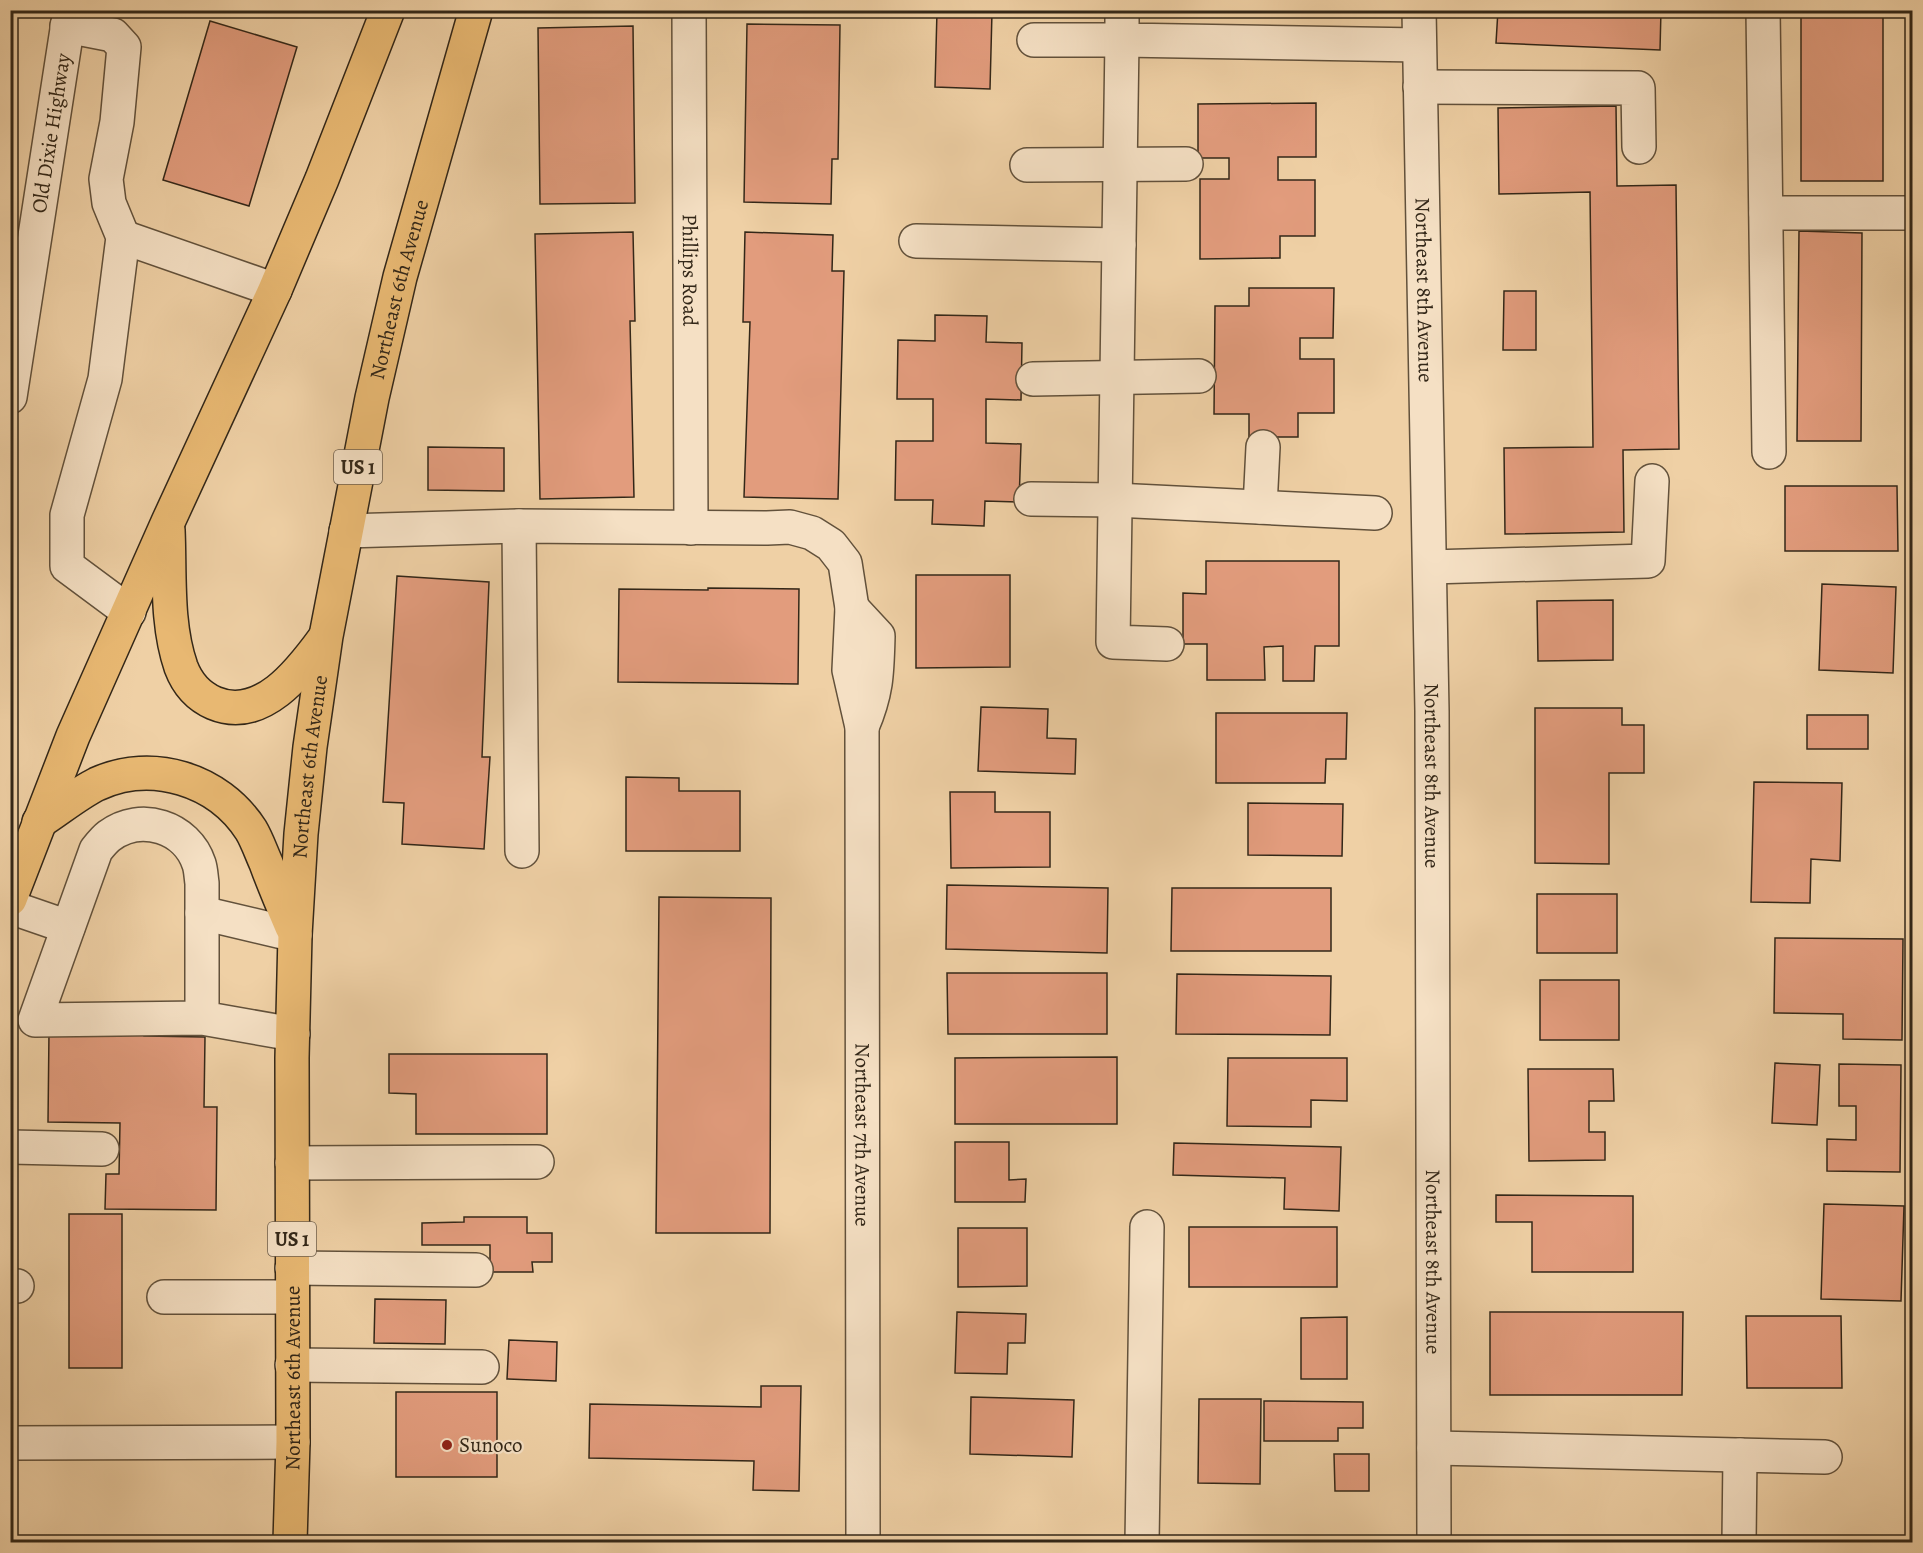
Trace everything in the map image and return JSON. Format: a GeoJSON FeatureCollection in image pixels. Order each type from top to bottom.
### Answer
{"type":"FeatureCollection","features":[{"type":"Feature","properties":{"kind":"main road"},"geometry":{"type":"LineString","coordinates":[[14,877],[39,822],[73,736],[168,522],[275,290],[388,10]]}},
{"type":"Feature","properties":{"kind":"main road","name":"Northeast 6th Avenue"},"geometry":{"type":"LineString","coordinates":[[290,1542],[295,935],[310,747],[326,636],[372,398],[400,277],[476,10]]}},
{"type":"Feature","properties":{"kind":"main road"},"geometry":{"type":"LineString","coordinates":[[168,522],[172,628],[182,669],[191,686],[204,698],[224,707],[242,707],[268,699],[305,666],[326,636]]}},
{"type":"Feature","properties":{"kind":"main road"},"geometry":{"type":"LineString","coordinates":[[39,822],[95,785],[117,777],[141,772],[165,774],[190,780],[215,793],[236,809],[252,832],[295,935]]}},
{"type":"Feature","properties":{"kind":"street","name":"Phillips Road"},"geometry":{"type":"LineString","coordinates":[[689,10],[691,528]]}},
{"type":"Feature","properties":{"kind":"street","name":"Northeast 8th Avenue"},"geometry":{"type":"LineString","coordinates":[[1419,10],[1432,711],[1434,1542]]}},
{"type":"Feature","properties":{"kind":"street"},"geometry":{"type":"LineString","coordinates":[[1763,10],[1769,452]]}},
{"type":"Feature","properties":{"kind":"street"},"geometry":{"type":"LineString","coordinates":[[68,18],[113,35],[124,47],[117,122],[106,179],[109,203],[123,237],[105,379],[67,515],[67,566],[129,612]]}},
{"type":"Feature","properties":{"kind":"street","name":"Old Dixie Highway"},"geometry":{"type":"LineString","coordinates":[[10,397],[68,18]]}},
{"type":"Feature","properties":{"kind":"street"},"geometry":{"type":"LineString","coordinates":[[1034,40],[1122,25],[1419,45]]}},
{"type":"Feature","properties":{"kind":"street"},"geometry":{"type":"LineString","coordinates":[[1122,25],[1113,642],[1167,644]]}},
{"type":"Feature","properties":{"kind":"street"},"geometry":{"type":"LineString","coordinates":[[1420,87],[1638,88],[1639,147]]}},
{"type":"Feature","properties":{"kind":"street"},"geometry":{"type":"LineString","coordinates":[[1027,165],[1186,164]]}},
{"type":"Feature","properties":{"kind":"street"},"geometry":{"type":"LineString","coordinates":[[1766,213],[1912,213]]}},
{"type":"Feature","properties":{"kind":"street"},"geometry":{"type":"LineString","coordinates":[[123,237],[275,290]]}},
{"type":"Feature","properties":{"kind":"street"},"geometry":{"type":"LineString","coordinates":[[916,241],[1119,245]]}},
{"type":"Feature","properties":{"kind":"street"},"geometry":{"type":"LineString","coordinates":[[1033,379],[1199,376]]}},
{"type":"Feature","properties":{"kind":"street"},"geometry":{"type":"LineString","coordinates":[[1260,507],[1263,447]]}},
{"type":"Feature","properties":{"kind":"street"},"geometry":{"type":"LineString","coordinates":[[1430,567],[1648,561],[1652,481]]}},
{"type":"Feature","properties":{"kind":"street"},"geometry":{"type":"LineString","coordinates":[[1031,499],[1375,513]]}},
{"type":"Feature","properties":{"kind":"street"},"geometry":{"type":"LineString","coordinates":[[346,531],[519,526],[691,528]]}},
{"type":"Feature","properties":{"kind":"street"},"geometry":{"type":"LineString","coordinates":[[519,526],[522,851]]}},
{"type":"Feature","properties":{"kind":"street","name":"Northeast 7th Avenue"},"geometry":{"type":"LineString","coordinates":[[691,528],[790,527],[812,533],[831,545],[845,563],[852,608],[878,636],[876,683],[862,727],[863,1542]]}},
{"type":"Feature","properties":{"kind":"street"},"geometry":{"type":"LineString","coordinates":[[202,1018],[202,883],[199,865],[191,848],[178,835],[162,826],[144,824],[126,827],[109,836],[96,850],[68,927],[23,1020],[202,1018],[293,1034]]}},
{"type":"Feature","properties":{"kind":"street"},"geometry":{"type":"LineString","coordinates":[[10,907],[68,927]]}},
{"type":"Feature","properties":{"kind":"street"},"geometry":{"type":"LineString","coordinates":[[202,913],[295,935]]}},
{"type":"Feature","properties":{"kind":"street"},"geometry":{"type":"LineString","coordinates":[[10,1148],[102,1149]]}},
{"type":"Feature","properties":{"kind":"street"},"geometry":{"type":"LineString","coordinates":[[292,1163],[537,1162]]}},
{"type":"Feature","properties":{"kind":"street"},"geometry":{"type":"LineString","coordinates":[[1142,1542],[1148,1227]]}},
{"type":"Feature","properties":{"kind":"street"},"geometry":{"type":"LineString","coordinates":[[164,1297],[292,1283],[476,1269]]}},
{"type":"Feature","properties":{"kind":"street"},"geometry":{"type":"LineString","coordinates":[[292,1365],[482,1367]]}},
{"type":"Feature","properties":{"kind":"street"},"geometry":{"type":"LineString","coordinates":[[10,1443],[292,1442]]}},
{"type":"Feature","properties":{"kind":"street"},"geometry":{"type":"LineString","coordinates":[[1434,1448],[1825,1457]]}},
{"type":"Feature","properties":{"kind":"street"},"geometry":{"type":"LineString","coordinates":[[1739,1542],[1740,1455]]}},
{"type":"Feature","properties":{"kind":"building"},"geometry":{"type":"Polygon","coordinates":[[[1498,10],[1661,10],[1660,50],[1496,43],[1498,10]]]}},
{"type":"Feature","properties":{"kind":"building"},"geometry":{"type":"Polygon","coordinates":[[[1801,10],[1883,10],[1883,181],[1801,181],[1801,10]]]}},
{"type":"Feature","properties":{"kind":"building"},"geometry":{"type":"Polygon","coordinates":[[[937,11],[992,12],[990,89],[935,87],[937,11]]]}},
{"type":"Feature","properties":{"kind":"building"},"geometry":{"type":"Polygon","coordinates":[[[210,21],[297,47],[249,206],[163,180],[210,21]]]}},
{"type":"Feature","properties":{"kind":"building"},"geometry":{"type":"Polygon","coordinates":[[[747,24],[840,25],[838,159],[832,159],[831,204],[744,202],[747,24]]]}},
{"type":"Feature","properties":{"kind":"building"},"geometry":{"type":"Polygon","coordinates":[[[633,26],[635,203],[540,204],[538,28],[633,26]]]}},
{"type":"Feature","properties":{"kind":"building"},"geometry":{"type":"Polygon","coordinates":[[[1316,103],[1316,157],[1278,157],[1278,180],[1315,180],[1315,236],[1280,236],[1280,258],[1200,259],[1200,179],[1229,179],[1229,158],[1198,158],[1198,104],[1316,103]]]}},
{"type":"Feature","properties":{"kind":"building"},"geometry":{"type":"Polygon","coordinates":[[[1616,106],[1617,186],[1676,185],[1679,449],[1623,450],[1624,532],[1505,534],[1504,448],[1593,447],[1590,192],[1499,194],[1498,108],[1616,106]]]}},
{"type":"Feature","properties":{"kind":"building"},"geometry":{"type":"Polygon","coordinates":[[[1799,231],[1862,233],[1861,441],[1797,441],[1799,231]]]}},
{"type":"Feature","properties":{"kind":"building"},"geometry":{"type":"Polygon","coordinates":[[[633,232],[635,321],[630,321],[634,497],[540,499],[535,234],[633,232]]]}},
{"type":"Feature","properties":{"kind":"building"},"geometry":{"type":"Polygon","coordinates":[[[745,232],[833,235],[832,271],[844,271],[838,499],[744,497],[750,322],[743,322],[745,232]]]}},
{"type":"Feature","properties":{"kind":"building"},"geometry":{"type":"Polygon","coordinates":[[[1249,288],[1334,288],[1333,338],[1300,338],[1300,359],[1334,359],[1334,413],[1298,413],[1298,437],[1249,437],[1249,414],[1214,414],[1215,306],[1249,306],[1249,288]]]}},
{"type":"Feature","properties":{"kind":"building"},"geometry":{"type":"Polygon","coordinates":[[[1504,291],[1536,291],[1536,350],[1503,350],[1504,291]]]}},
{"type":"Feature","properties":{"kind":"building"},"geometry":{"type":"Polygon","coordinates":[[[935,315],[987,316],[986,342],[1022,343],[1021,400],[986,399],[986,443],[1021,444],[1019,502],[985,501],[984,526],[932,524],[933,500],[895,500],[896,441],[933,441],[933,399],[897,399],[898,340],[935,341],[935,315]]]}},
{"type":"Feature","properties":{"kind":"building"},"geometry":{"type":"Polygon","coordinates":[[[428,447],[504,448],[504,491],[428,490],[428,447]]]}},
{"type":"Feature","properties":{"kind":"building"},"geometry":{"type":"Polygon","coordinates":[[[1785,486],[1897,486],[1898,551],[1785,551],[1785,486]]]}},
{"type":"Feature","properties":{"kind":"building"},"geometry":{"type":"Polygon","coordinates":[[[1206,561],[1339,561],[1339,646],[1315,646],[1314,681],[1283,681],[1283,646],[1264,647],[1265,680],[1207,680],[1207,644],[1183,644],[1183,593],[1206,594],[1206,561]]]}},
{"type":"Feature","properties":{"kind":"building"},"geometry":{"type":"Polygon","coordinates":[[[916,575],[1010,575],[1010,667],[916,668],[916,575]]]}},
{"type":"Feature","properties":{"kind":"building"},"geometry":{"type":"Polygon","coordinates":[[[397,576],[489,582],[482,757],[490,757],[484,849],[402,844],[404,803],[383,802],[397,576]]]}},
{"type":"Feature","properties":{"kind":"building"},"geometry":{"type":"Polygon","coordinates":[[[1822,584],[1896,587],[1893,673],[1819,670],[1822,584]]]}},
{"type":"Feature","properties":{"kind":"building"},"geometry":{"type":"Polygon","coordinates":[[[708,588],[799,589],[798,684],[618,682],[619,589],[708,590],[708,588]]]}},
{"type":"Feature","properties":{"kind":"building"},"geometry":{"type":"Polygon","coordinates":[[[1613,600],[1613,660],[1538,661],[1537,601],[1613,600]]]}},
{"type":"Feature","properties":{"kind":"building"},"geometry":{"type":"Polygon","coordinates":[[[981,707],[1048,709],[1047,738],[1076,739],[1075,774],[978,771],[981,707]]]}},
{"type":"Feature","properties":{"kind":"building"},"geometry":{"type":"Polygon","coordinates":[[[1535,708],[1622,708],[1622,725],[1644,725],[1644,773],[1609,773],[1609,864],[1535,863],[1535,708]]]}},
{"type":"Feature","properties":{"kind":"building"},"geometry":{"type":"Polygon","coordinates":[[[1216,713],[1347,713],[1346,759],[1326,759],[1325,783],[1216,783],[1216,713]]]}},
{"type":"Feature","properties":{"kind":"building"},"geometry":{"type":"Polygon","coordinates":[[[1807,715],[1868,715],[1868,749],[1807,749],[1807,715]]]}},
{"type":"Feature","properties":{"kind":"building"},"geometry":{"type":"Polygon","coordinates":[[[626,777],[679,778],[679,791],[740,791],[740,851],[626,851],[626,777]]]}},
{"type":"Feature","properties":{"kind":"building"},"geometry":{"type":"Polygon","coordinates":[[[1754,782],[1842,783],[1840,861],[1811,859],[1810,903],[1751,902],[1754,782]]]}},
{"type":"Feature","properties":{"kind":"building"},"geometry":{"type":"Polygon","coordinates":[[[950,792],[995,792],[995,812],[1050,812],[1050,867],[951,868],[950,792]]]}},
{"type":"Feature","properties":{"kind":"building"},"geometry":{"type":"Polygon","coordinates":[[[1248,803],[1343,804],[1342,856],[1248,855],[1248,803]]]}},
{"type":"Feature","properties":{"kind":"building"},"geometry":{"type":"Polygon","coordinates":[[[947,885],[1108,888],[1107,953],[946,949],[947,885]]]}},
{"type":"Feature","properties":{"kind":"building"},"geometry":{"type":"Polygon","coordinates":[[[1172,888],[1331,888],[1331,951],[1171,951],[1172,888]]]}},
{"type":"Feature","properties":{"kind":"building"},"geometry":{"type":"Polygon","coordinates":[[[1537,894],[1617,894],[1617,953],[1537,953],[1537,894]]]}},
{"type":"Feature","properties":{"kind":"building"},"geometry":{"type":"Polygon","coordinates":[[[659,897],[771,898],[770,1233],[656,1233],[659,897]]]}},
{"type":"Feature","properties":{"kind":"building"},"geometry":{"type":"Polygon","coordinates":[[[1775,938],[1903,939],[1902,1040],[1843,1039],[1843,1014],[1774,1013],[1775,938]]]}},
{"type":"Feature","properties":{"kind":"building"},"geometry":{"type":"Polygon","coordinates":[[[947,973],[1107,973],[1107,1034],[948,1034],[947,973]]]}},
{"type":"Feature","properties":{"kind":"building"},"geometry":{"type":"Polygon","coordinates":[[[1177,974],[1331,976],[1330,1035],[1176,1034],[1177,974]]]}},
{"type":"Feature","properties":{"kind":"building"},"geometry":{"type":"Polygon","coordinates":[[[1540,980],[1619,980],[1619,1040],[1540,1040],[1540,980]]]}},
{"type":"Feature","properties":{"kind":"building"},"geometry":{"type":"Polygon","coordinates":[[[145,1021],[144,1036],[205,1037],[204,1107],[217,1107],[216,1210],[105,1209],[106,1174],[119,1174],[120,1123],[48,1122],[49,1032],[145,1021]]]}},
{"type":"Feature","properties":{"kind":"building"},"geometry":{"type":"Polygon","coordinates":[[[389,1054],[547,1054],[547,1134],[416,1134],[416,1094],[389,1093],[389,1054]]]}},
{"type":"Feature","properties":{"kind":"building"},"geometry":{"type":"Polygon","coordinates":[[[1117,1057],[1117,1124],[955,1124],[955,1058],[1117,1057]]]}},
{"type":"Feature","properties":{"kind":"building"},"geometry":{"type":"Polygon","coordinates":[[[1228,1058],[1347,1058],[1347,1101],[1311,1100],[1311,1127],[1227,1126],[1228,1058]]]}},
{"type":"Feature","properties":{"kind":"building"},"geometry":{"type":"Polygon","coordinates":[[[1775,1063],[1820,1065],[1817,1125],[1772,1123],[1775,1063]]]}},
{"type":"Feature","properties":{"kind":"building"},"geometry":{"type":"Polygon","coordinates":[[[1839,1064],[1901,1065],[1900,1172],[1827,1171],[1827,1139],[1856,1140],[1856,1106],[1839,1106],[1839,1064]]]}},
{"type":"Feature","properties":{"kind":"building"},"geometry":{"type":"Polygon","coordinates":[[[1528,1069],[1613,1069],[1614,1101],[1589,1101],[1589,1132],[1605,1132],[1605,1160],[1529,1161],[1528,1069]]]}},
{"type":"Feature","properties":{"kind":"building"},"geometry":{"type":"Polygon","coordinates":[[[955,1142],[1009,1142],[1009,1180],[1026,1179],[1025,1202],[955,1202],[955,1142]]]}},
{"type":"Feature","properties":{"kind":"building"},"geometry":{"type":"Polygon","coordinates":[[[1174,1143],[1341,1147],[1339,1211],[1284,1209],[1285,1178],[1173,1175],[1174,1143]]]}},
{"type":"Feature","properties":{"kind":"building"},"geometry":{"type":"Polygon","coordinates":[[[1496,1195],[1633,1196],[1633,1272],[1532,1272],[1532,1222],[1496,1222],[1496,1195]]]}},
{"type":"Feature","properties":{"kind":"building"},"geometry":{"type":"Polygon","coordinates":[[[1824,1204],[1904,1206],[1901,1301],[1821,1299],[1824,1204]]]}},
{"type":"Feature","properties":{"kind":"building"},"geometry":{"type":"Polygon","coordinates":[[[69,1214],[122,1214],[122,1368],[69,1368],[69,1214]]]}},
{"type":"Feature","properties":{"kind":"building"},"geometry":{"type":"Polygon","coordinates":[[[464,1217],[527,1217],[527,1233],[552,1233],[552,1262],[532,1262],[533,1272],[490,1272],[490,1245],[422,1245],[422,1223],[464,1222],[464,1217]]]}},
{"type":"Feature","properties":{"kind":"building"},"geometry":{"type":"Polygon","coordinates":[[[1189,1227],[1337,1227],[1337,1287],[1189,1287],[1189,1227]]]}},
{"type":"Feature","properties":{"kind":"building"},"geometry":{"type":"Polygon","coordinates":[[[958,1228],[1027,1228],[1027,1286],[958,1287],[958,1228]]]}},
{"type":"Feature","properties":{"kind":"building"},"geometry":{"type":"Polygon","coordinates":[[[375,1299],[446,1300],[445,1344],[374,1343],[375,1299]]]}},
{"type":"Feature","properties":{"kind":"building"},"geometry":{"type":"Polygon","coordinates":[[[957,1312],[1026,1314],[1025,1343],[1008,1343],[1007,1374],[955,1373],[957,1312]]]}},
{"type":"Feature","properties":{"kind":"building"},"geometry":{"type":"Polygon","coordinates":[[[1490,1312],[1683,1312],[1682,1395],[1490,1395],[1490,1312]]]}},
{"type":"Feature","properties":{"kind":"building"},"geometry":{"type":"Polygon","coordinates":[[[1746,1316],[1841,1316],[1842,1388],[1747,1388],[1746,1316]]]}},
{"type":"Feature","properties":{"kind":"building"},"geometry":{"type":"Polygon","coordinates":[[[1347,1317],[1347,1379],[1301,1379],[1301,1318],[1347,1317]]]}},
{"type":"Feature","properties":{"kind":"building"},"geometry":{"type":"Polygon","coordinates":[[[509,1340],[557,1342],[556,1381],[507,1379],[509,1340]]]}},
{"type":"Feature","properties":{"kind":"building"},"geometry":{"type":"Polygon","coordinates":[[[761,1386],[801,1386],[799,1491],[753,1490],[754,1461],[589,1458],[590,1404],[761,1407],[761,1386]]]}},
{"type":"Feature","properties":{"kind":"building"},"geometry":{"type":"Polygon","coordinates":[[[396,1392],[497,1392],[497,1477],[396,1477],[396,1392]]]}},
{"type":"Feature","properties":{"kind":"building"},"geometry":{"type":"Polygon","coordinates":[[[971,1397],[1074,1400],[1072,1457],[970,1454],[971,1397]]]}},
{"type":"Feature","properties":{"kind":"building"},"geometry":{"type":"Polygon","coordinates":[[[1199,1399],[1261,1399],[1260,1484],[1198,1483],[1199,1399]]]}},
{"type":"Feature","properties":{"kind":"building"},"geometry":{"type":"Polygon","coordinates":[[[1264,1401],[1363,1402],[1363,1428],[1338,1428],[1338,1441],[1264,1441],[1264,1401]]]}},
{"type":"Feature","properties":{"kind":"building"},"geometry":{"type":"Polygon","coordinates":[[[1334,1454],[1369,1454],[1369,1491],[1335,1491],[1334,1454]]]}},
{"type":"Feature","properties":{"kind":"place","name":"Sunoco"},"geometry":{"type":"Point","coordinates":[447,1445]}}]}
